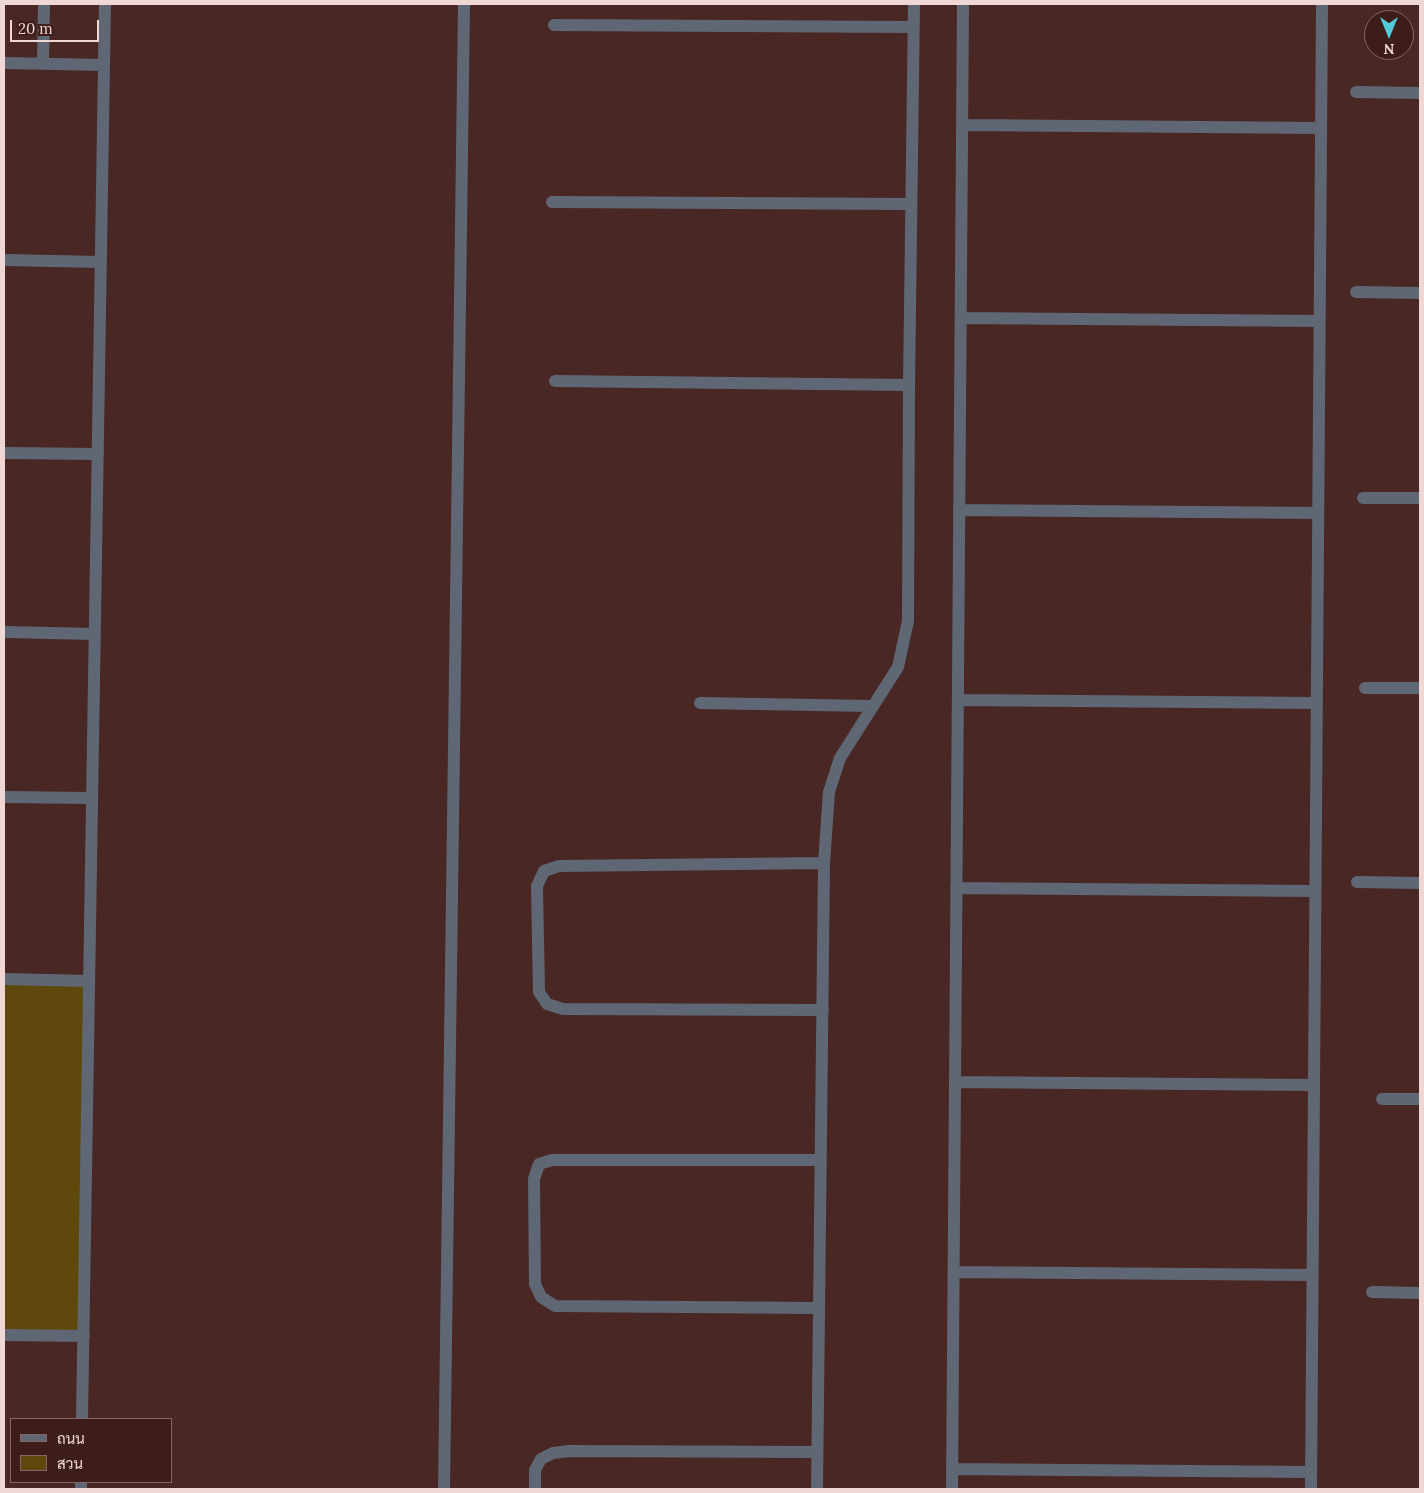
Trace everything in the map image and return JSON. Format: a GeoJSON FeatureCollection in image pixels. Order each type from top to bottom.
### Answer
{"type":"FeatureCollection","features":[{"type":"Feature","properties":{"kind":"street"},"geometry":{"type":"LineString","coordinates":[[43,64],[44,4]]}},
{"type":"Feature","properties":{"kind":"street"},"geometry":{"type":"LineString","coordinates":[[82,1418],[105,4]]}},
{"type":"Feature","properties":{"kind":"street"},"geometry":{"type":"LineString","coordinates":[[444,1489],[464,4]]}},
{"type":"Feature","properties":{"kind":"street"},"geometry":{"type":"LineString","coordinates":[[817,1489],[824,864],[829,792],[840,758],[898,666],[908,621],[914,4]]}},
{"type":"Feature","properties":{"kind":"street"},"geometry":{"type":"LineString","coordinates":[[952,1489],[963,4]]}},
{"type":"Feature","properties":{"kind":"street"},"geometry":{"type":"LineString","coordinates":[[1310,1489],[1322,4]]}},
{"type":"Feature","properties":{"kind":"street"},"geometry":{"type":"LineString","coordinates":[[554,25],[913,27]]}},
{"type":"Feature","properties":{"kind":"street"},"geometry":{"type":"LineString","coordinates":[[4,64],[104,65]]}},
{"type":"Feature","properties":{"kind":"street"},"geometry":{"type":"LineString","coordinates":[[1356,92],[1420,93]]}},
{"type":"Feature","properties":{"kind":"street"},"geometry":{"type":"LineString","coordinates":[[962,125],[1321,128]]}},
{"type":"Feature","properties":{"kind":"street"},"geometry":{"type":"LineString","coordinates":[[552,202],[911,204]]}},
{"type":"Feature","properties":{"kind":"street"},"geometry":{"type":"LineString","coordinates":[[4,260],[101,262]]}},
{"type":"Feature","properties":{"kind":"street"},"geometry":{"type":"LineString","coordinates":[[1356,292],[1420,293]]}},
{"type":"Feature","properties":{"kind":"street"},"geometry":{"type":"LineString","coordinates":[[961,318],[1319,320]]}},
{"type":"Feature","properties":{"kind":"street"},"geometry":{"type":"LineString","coordinates":[[555,381],[909,385]]}},
{"type":"Feature","properties":{"kind":"street"},"geometry":{"type":"LineString","coordinates":[[4,453],[98,454]]}},
{"type":"Feature","properties":{"kind":"street"},"geometry":{"type":"LineString","coordinates":[[1363,498],[1420,498]]}},
{"type":"Feature","properties":{"kind":"street"},"geometry":{"type":"LineString","coordinates":[[959,510],[1318,512]]}},
{"type":"Feature","properties":{"kind":"street"},"geometry":{"type":"LineString","coordinates":[[4,632],[95,634]]}},
{"type":"Feature","properties":{"kind":"street"},"geometry":{"type":"LineString","coordinates":[[1365,688],[1420,688]]}},
{"type":"Feature","properties":{"kind":"street"},"geometry":{"type":"LineString","coordinates":[[958,700],[1316,703]]}},
{"type":"Feature","properties":{"kind":"street"},"geometry":{"type":"LineString","coordinates":[[700,703],[872,706]]}},
{"type":"Feature","properties":{"kind":"street"},"geometry":{"type":"LineString","coordinates":[[4,797],[91,798]]}},
{"type":"Feature","properties":{"kind":"street"},"geometry":{"type":"LineString","coordinates":[[823,1010],[563,1009],[548,1004],[539,992],[537,886],[544,871],[558,866],[824,864]]}},
{"type":"Feature","properties":{"kind":"street"},"geometry":{"type":"LineString","coordinates":[[1357,882],[1420,883]]}},
{"type":"Feature","properties":{"kind":"street"},"geometry":{"type":"LineString","coordinates":[[956,888],[1315,891]]}},
{"type":"Feature","properties":{"kind":"street"},"geometry":{"type":"LineString","coordinates":[[4,979],[89,981]]}},
{"type":"Feature","properties":{"kind":"street"},"geometry":{"type":"LineString","coordinates":[[955,1082],[1314,1085]]}},
{"type":"Feature","properties":{"kind":"street"},"geometry":{"type":"LineString","coordinates":[[1382,1099],[1420,1099]]}},
{"type":"Feature","properties":{"kind":"street"},"geometry":{"type":"LineString","coordinates":[[819,1308],[555,1306],[541,1297],[536,1284],[534,1179],[539,1164],[552,1160],[821,1160]]}},
{"type":"Feature","properties":{"kind":"street"},"geometry":{"type":"LineString","coordinates":[[954,1272],[1312,1275]]}},
{"type":"Feature","properties":{"kind":"street"},"geometry":{"type":"LineString","coordinates":[[1372,1292],[1420,1293]]}},
{"type":"Feature","properties":{"kind":"street"},"geometry":{"type":"LineString","coordinates":[[4,1335],[84,1336]]}},
{"type":"Feature","properties":{"kind":"street"},"geometry":{"type":"LineString","coordinates":[[535,1489],[536,1470],[541,1458],[553,1453],[570,1451],[817,1452]]}},
{"type":"Feature","properties":{"kind":"street"},"geometry":{"type":"LineString","coordinates":[[952,1469],[1311,1472]]}},
{"type":"Feature","properties":{"kind":"green space"},"geometry":{"type":"Polygon","coordinates":[[[4,979],[89,981],[84,1336],[4,1335],[4,979]]]}}]}
